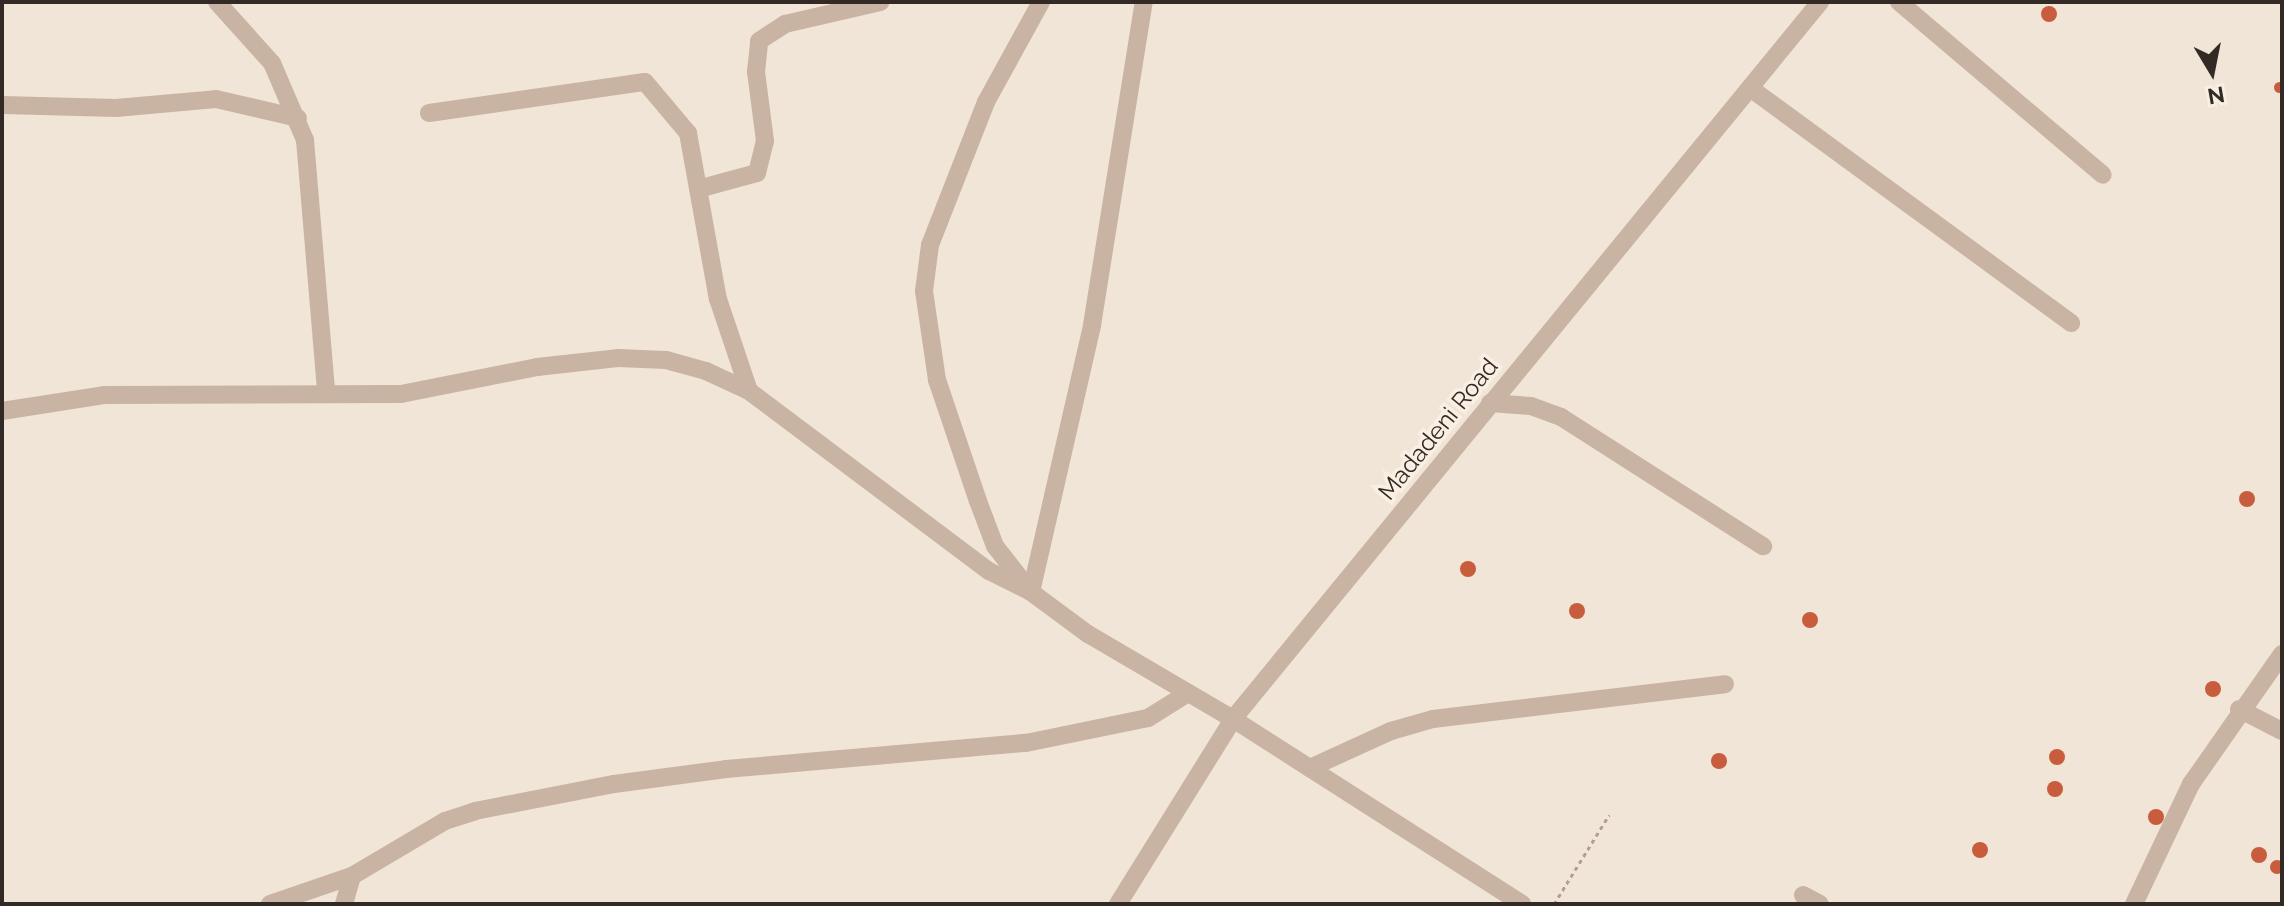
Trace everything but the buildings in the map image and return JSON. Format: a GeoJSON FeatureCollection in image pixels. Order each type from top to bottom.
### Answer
{"type":"FeatureCollection","features":[{"type":"Feature","properties":{"kind":"street"},"geometry":{"type":"LineString","coordinates":[[217,2],[272,63],[298,118],[308,164],[326,392]]}},
{"type":"Feature","properties":{"kind":"street"},"geometry":{"type":"LineString","coordinates":[[698,189],[757,173],[765,141],[756,72],[759,41],[785,24],[880,2]]}},
{"type":"Feature","properties":{"kind":"street"},"geometry":{"type":"LineString","coordinates":[[1031,592],[995,546],[978,501],[937,380],[924,291],[930,245],[986,102],[1041,2]]}},
{"type":"Feature","properties":{"kind":"street"},"geometry":{"type":"LineString","coordinates":[[1031,592],[1092,325],[1144,2]]}},
{"type":"Feature","properties":{"kind":"street","name":"Madadeni Road"},"geometry":{"type":"LineString","coordinates":[[1118,904],[1233,719],[1820,2]]}},
{"type":"Feature","properties":{"kind":"street"},"geometry":{"type":"LineString","coordinates":[[1899,2],[2103,175]]}},
{"type":"Feature","properties":{"kind":"street"},"geometry":{"type":"LineString","coordinates":[[429,113],[645,82],[688,133],[718,299],[749,391]]}},
{"type":"Feature","properties":{"kind":"street"},"geometry":{"type":"LineString","coordinates":[[1750,88],[2071,323]]}},
{"type":"Feature","properties":{"kind":"street"},"geometry":{"type":"LineString","coordinates":[[2,105],[103,108],[216,99],[298,118]]}},
{"type":"Feature","properties":{"kind":"street"},"geometry":{"type":"LineString","coordinates":[[2,411],[104,395],[326,392],[360,397],[432,391],[537,367],[618,358],[666,360],[749,391],[940,538],[1031,592],[1088,634],[1233,719],[1522,904]]}},
{"type":"Feature","properties":{"kind":"street"},"geometry":{"type":"LineString","coordinates":[[1490,403],[1554,414],[1763,546]]}},
{"type":"Feature","properties":{"kind":"street"},"geometry":{"type":"LineString","coordinates":[[2134,904],[2171,817],[2239,709],[2282,654]]}},
{"type":"Feature","properties":{"kind":"street"},"geometry":{"type":"LineString","coordinates":[[1310,768],[1391,731],[1433,719],[1725,684]]}},
{"type":"Feature","properties":{"kind":"street"},"geometry":{"type":"LineString","coordinates":[[271,904],[352,876],[445,821],[518,801],[726,769],[1041,741],[1148,718],[1188,693]]}},
{"type":"Feature","properties":{"kind":"street"},"geometry":{"type":"LineString","coordinates":[[2239,709],[2282,731]]}},
{"type":"Feature","properties":{"kind":"street"},"geometry":{"type":"LineString","coordinates":[[344,904],[352,876]]}},
{"type":"Feature","properties":{"kind":"path"},"geometry":{"type":"LineString","coordinates":[[1554,904],[1609,815]]}}]}
